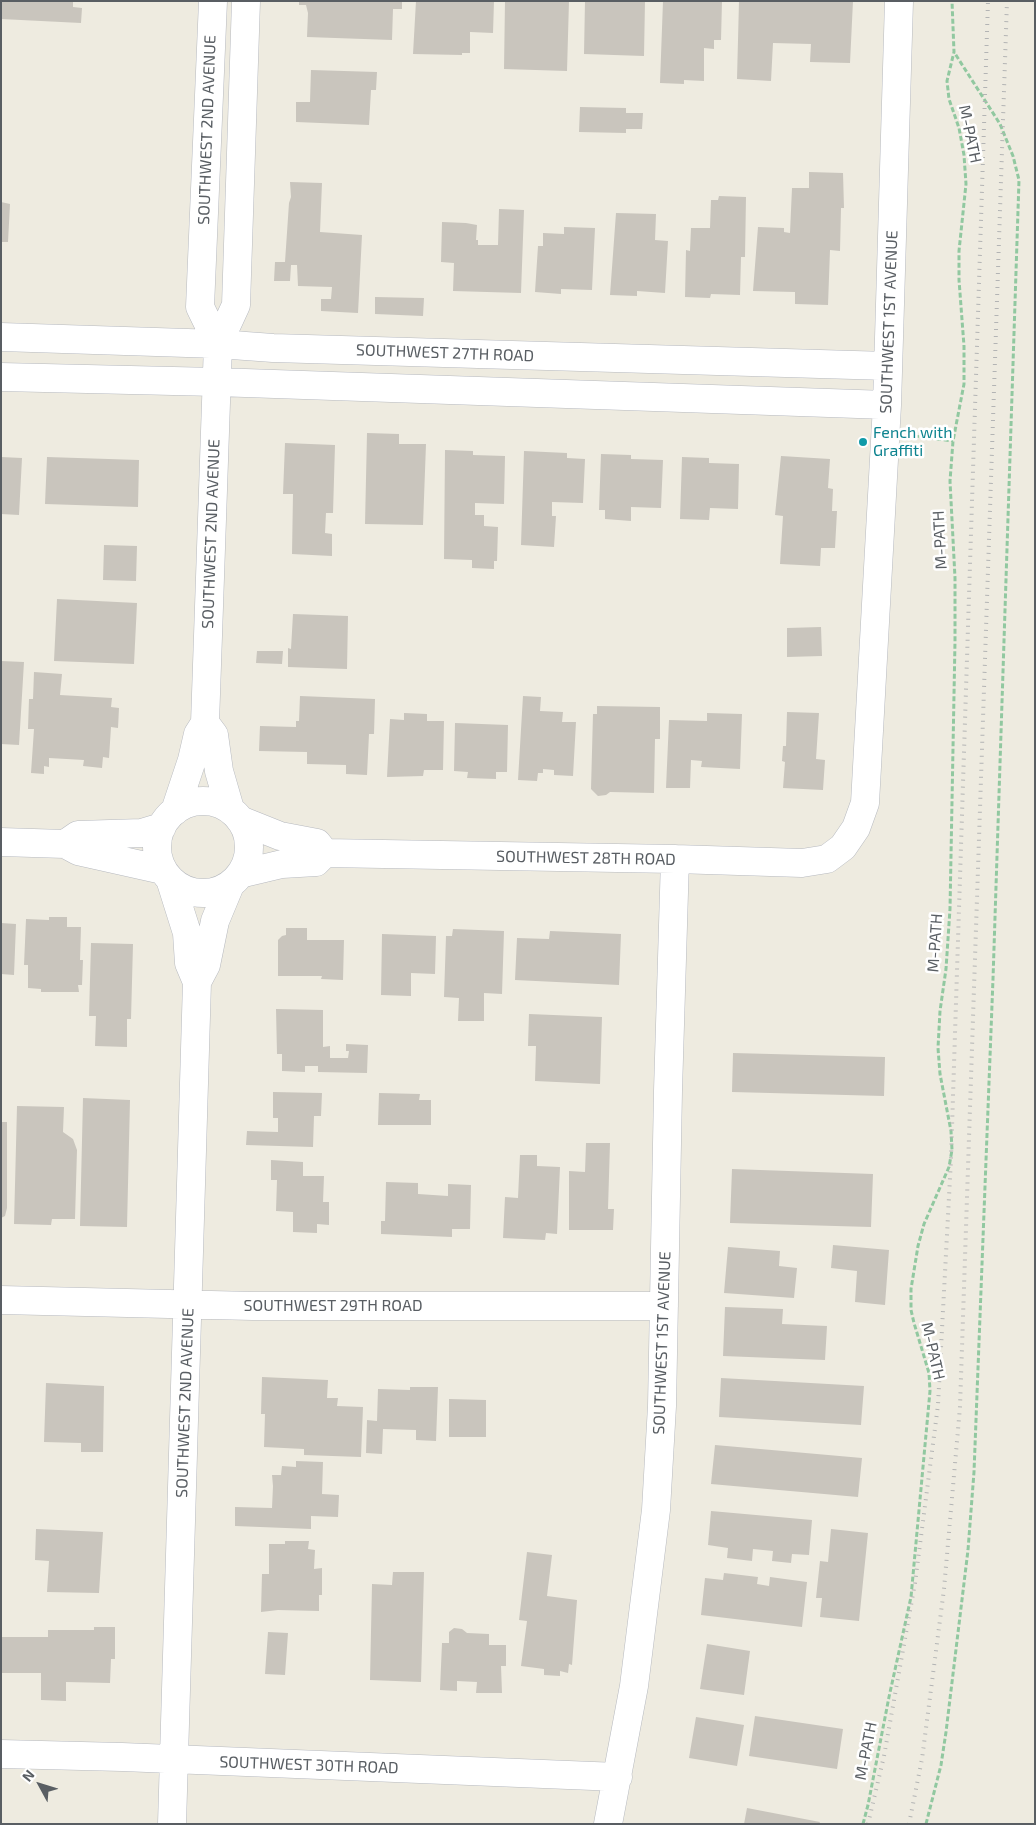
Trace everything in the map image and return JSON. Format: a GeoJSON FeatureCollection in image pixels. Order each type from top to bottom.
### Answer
{"type":"FeatureCollection","features":[{"type":"Feature","properties":{"kind":"street","name":"SOUTHWEST 2ND AVENUE"},"geometry":{"type":"LineString","coordinates":[[213,1],[200,307],[218,344]]}},
{"type":"Feature","properties":{"kind":"street","name":"SOUTHWEST 2ND AVENUE"},"geometry":{"type":"LineString","coordinates":[[168,819],[192,760],[198,734],[205,723],[218,344],[236,305],[246,1]]}},
{"type":"Feature","properties":{"kind":"street","name":"SOUTHWEST 1ST AVENUE"},"geometry":{"type":"LineString","coordinates":[[843,848],[856,828],[865,804],[887,405],[899,1]]}},
{"type":"Feature","properties":{"kind":"street","name":"SOUTHWEST 27TH ROAD"},"geometry":{"type":"LineString","coordinates":[[1,338],[888,366]]}},
{"type":"Feature","properties":{"kind":"street"},"geometry":{"type":"LineString","coordinates":[[1,377],[216,382],[887,405]]}},
{"type":"Feature","properties":{"kind":"street","name":"SOUTHWEST 2ND AVENUE"},"geometry":{"type":"LineString","coordinates":[[205,723],[214,735],[217,760],[235,814]]}},
{"type":"Feature","properties":{"kind":"street"},"geometry":{"type":"LineString","coordinates":[[65,844],[78,835],[142,833],[168,819],[185,805],[208,801],[220,804],[235,814],[280,836],[317,843],[325,853]]}},
{"type":"Feature","properties":{"kind":"street"},"geometry":{"type":"LineString","coordinates":[[168,819],[158,838],[157,849],[166,874],[180,887],[192,892],[206,893],[219,891],[235,879],[247,862],[250,847],[247,832],[235,814]]}},
{"type":"Feature","properties":{"kind":"street"},"geometry":{"type":"LineString","coordinates":[[1,842],[65,844],[78,852],[166,874]]}},
{"type":"Feature","properties":{"kind":"street","name":"SOUTHWEST 28TH ROAD"},"geometry":{"type":"LineString","coordinates":[[235,879],[282,864],[316,862],[325,853],[802,863],[827,859],[843,848]]}},
{"type":"Feature","properties":{"kind":"street","name":"SOUTHWEST 1ST AVENUE"},"geometry":{"type":"LineString","coordinates":[[608,1824],[634,1686],[656,1510],[662,1406],[675,859]]}},
{"type":"Feature","properties":{"kind":"street","name":"SOUTHWEST 2ND AVENUE"},"geometry":{"type":"LineString","coordinates":[[166,874],[187,933],[189,963],[197,982],[172,1824]]}},
{"type":"Feature","properties":{"kind":"street","name":"SOUTHWEST 2ND AVENUE"},"geometry":{"type":"LineString","coordinates":[[197,982],[206,965],[215,921],[235,879]]}},
{"type":"Feature","properties":{"kind":"street","name":"SOUTHWEST 29TH ROAD"},"geometry":{"type":"LineString","coordinates":[[1,1300],[188,1305],[664,1306]]}},
{"type":"Feature","properties":{"kind":"street","name":"SOUTHWEST 30TH ROAD"},"geometry":{"type":"LineString","coordinates":[[1,1754],[618,1777]]}},
{"type":"Feature","properties":{"kind":"path","name":"M-PATH"},"geometry":{"type":"LineString","coordinates":[[863,1824],[911,1597],[930,1391],[929,1373],[911,1310],[911,1289],[924,1224],[949,1167],[952,1150],[951,1131],[940,1074],[938,1048],[950,909],[955,578],[950,481],[953,441],[964,384],[959,251],[966,184],[964,155],[949,99],[947,81],[954,52],[952,1]]}},
{"type":"Feature","properties":{"kind":"path","name":"M-PATH"},"geometry":{"type":"LineString","coordinates":[[926,1824],[946,1732],[968,1550],[974,1472],[993,979],[1019,180],[1013,156],[1000,124],[954,52]]}},
{"type":"Feature","properties":{"kind":"path"},"geometry":{"type":"LineString","coordinates":[[908,435],[953,441]]}},
{"type":"Feature","properties":{"kind":"building"},"geometry":{"type":"Polygon","coordinates":[[[1,1],[73,1],[73,7],[82,8],[81,23],[1,19],[1,1]]]}},
{"type":"Feature","properties":{"kind":"building"},"geometry":{"type":"Polygon","coordinates":[[[299,1],[402,1],[402,9],[393,9],[392,40],[307,37],[308,13],[306,5],[299,5],[299,1]]]}},
{"type":"Feature","properties":{"kind":"building"},"geometry":{"type":"Polygon","coordinates":[[[416,1],[494,1],[493,33],[470,32],[470,53],[462,53],[462,55],[413,54],[416,1]]]}},
{"type":"Feature","properties":{"kind":"building"},"geometry":{"type":"Polygon","coordinates":[[[505,1],[569,1],[567,71],[504,69],[505,1]]]}},
{"type":"Feature","properties":{"kind":"building"},"geometry":{"type":"Polygon","coordinates":[[[585,1],[645,1],[644,56],[584,54],[585,1]]]}},
{"type":"Feature","properties":{"kind":"building"},"geometry":{"type":"Polygon","coordinates":[[[663,1],[722,1],[721,40],[714,40],[714,49],[704,48],[704,81],[684,80],[684,84],[660,83],[663,1]]]}},
{"type":"Feature","properties":{"kind":"building"},"geometry":{"type":"Polygon","coordinates":[[[739,1],[853,1],[850,63],[810,62],[811,44],[773,43],[771,81],[737,79],[739,1]]]}},
{"type":"Feature","properties":{"kind":"building"},"geometry":{"type":"Polygon","coordinates":[[[311,70],[377,72],[376,90],[371,90],[369,125],[296,122],[296,102],[310,102],[311,70]]]}},
{"type":"Feature","properties":{"kind":"building"},"geometry":{"type":"Polygon","coordinates":[[[580,107],[626,108],[626,113],[643,113],[642,129],[626,129],[626,133],[579,132],[580,107]]]}},
{"type":"Feature","properties":{"kind":"building"},"geometry":{"type":"Polygon","coordinates":[[[809,172],[843,173],[844,208],[841,208],[840,251],[830,250],[828,305],[795,304],[795,292],[753,291],[758,227],[784,228],[784,232],[790,233],[792,188],[809,188],[809,172]]]}},
{"type":"Feature","properties":{"kind":"building"},"geometry":{"type":"Polygon","coordinates":[[[290,182],[322,183],[320,232],[362,235],[358,313],[321,311],[321,299],[331,299],[332,287],[298,286],[297,265],[291,265],[290,281],[274,281],[275,262],[285,262],[291,197],[290,182]]]}},
{"type":"Feature","properties":{"kind":"building"},"geometry":{"type":"Polygon","coordinates":[[[719,196],[746,197],[745,257],[741,257],[740,295],[711,294],[710,298],[685,297],[686,250],[690,251],[691,228],[710,228],[711,200],[718,200],[719,196]]]}},
{"type":"Feature","properties":{"kind":"building"},"geometry":{"type":"Polygon","coordinates":[[[1,202],[10,204],[8,242],[1,242],[1,202]]]}},
{"type":"Feature","properties":{"kind":"building"},"geometry":{"type":"Polygon","coordinates":[[[499,209],[524,210],[521,293],[453,291],[454,263],[441,262],[442,222],[477,225],[476,240],[478,240],[478,245],[498,245],[499,209]]]}},
{"type":"Feature","properties":{"kind":"building"},"geometry":{"type":"Polygon","coordinates":[[[616,213],[656,214],[655,240],[668,241],[665,293],[637,291],[637,296],[610,295],[616,213]]]}},
{"type":"Feature","properties":{"kind":"building"},"geometry":{"type":"Polygon","coordinates":[[[564,227],[595,228],[592,290],[561,289],[561,294],[535,292],[538,246],[543,246],[543,233],[564,234],[564,227]]]}},
{"type":"Feature","properties":{"kind":"building"},"geometry":{"type":"Polygon","coordinates":[[[375,297],[424,298],[423,316],[375,314],[375,297]]]}},
{"type":"Feature","properties":{"kind":"building"},"geometry":{"type":"Polygon","coordinates":[[[367,433],[399,434],[399,444],[426,444],[423,525],[365,524],[367,433]]]}},
{"type":"Feature","properties":{"kind":"building"},"geometry":{"type":"Polygon","coordinates":[[[285,443],[335,445],[333,513],[326,513],[325,533],[332,534],[332,556],[292,554],[293,494],[283,494],[285,443]]]}},
{"type":"Feature","properties":{"kind":"building"},"geometry":{"type":"Polygon","coordinates":[[[445,450],[473,451],[473,455],[505,456],[504,504],[475,503],[475,515],[484,515],[484,526],[498,527],[497,561],[494,561],[494,569],[472,568],[472,560],[444,559],[445,450]]]}},
{"type":"Feature","properties":{"kind":"building"},"geometry":{"type":"Polygon","coordinates":[[[524,451],[567,453],[567,458],[585,459],[583,503],[552,502],[552,516],[556,516],[554,547],[521,545],[524,451]]]}},
{"type":"Feature","properties":{"kind":"building"},"geometry":{"type":"Polygon","coordinates":[[[601,454],[631,455],[631,459],[663,460],[661,508],[631,507],[631,521],[605,519],[605,510],[599,510],[601,454]]]}},
{"type":"Feature","properties":{"kind":"building"},"geometry":{"type":"Polygon","coordinates":[[[781,456],[830,459],[828,488],[833,489],[832,511],[837,511],[835,548],[821,548],[820,566],[780,564],[783,516],[775,515],[781,456]]]}},
{"type":"Feature","properties":{"kind":"building"},"geometry":{"type":"Polygon","coordinates":[[[1,457],[22,458],[19,515],[1,514],[1,457]]]}},
{"type":"Feature","properties":{"kind":"building"},"geometry":{"type":"Polygon","coordinates":[[[47,457],[139,460],[138,507],[45,504],[47,457]]]}},
{"type":"Feature","properties":{"kind":"building"},"geometry":{"type":"Polygon","coordinates":[[[682,457],[709,458],[709,463],[739,464],[738,509],[710,508],[709,520],[680,519],[682,457]]]}},
{"type":"Feature","properties":{"kind":"building"},"geometry":{"type":"Polygon","coordinates":[[[104,545],[137,546],[136,581],[103,580],[104,545]]]}},
{"type":"Feature","properties":{"kind":"building"},"geometry":{"type":"Polygon","coordinates":[[[57,599],[137,603],[134,664],[54,661],[57,599]]]}},
{"type":"Feature","properties":{"kind":"building"},"geometry":{"type":"Polygon","coordinates":[[[293,614],[348,616],[347,669],[288,667],[288,648],[291,649],[293,614]]]}},
{"type":"Feature","properties":{"kind":"building"},"geometry":{"type":"Polygon","coordinates":[[[821,627],[822,656],[787,657],[787,628],[821,627]]]}},
{"type":"Feature","properties":{"kind":"building"},"geometry":{"type":"Polygon","coordinates":[[[257,651],[283,651],[282,664],[256,663],[257,651]]]}},
{"type":"Feature","properties":{"kind":"building"},"geometry":{"type":"Polygon","coordinates":[[[1,661],[24,662],[19,745],[1,744],[1,661]]]}},
{"type":"Feature","properties":{"kind":"building"},"geometry":{"type":"Polygon","coordinates":[[[34,672],[62,674],[60,695],[112,698],[111,707],[119,708],[118,728],[111,727],[109,758],[103,757],[102,768],[83,766],[84,760],[49,758],[49,767],[44,766],[44,774],[31,773],[34,729],[28,729],[29,699],[33,699],[34,672]]]}},
{"type":"Feature","properties":{"kind":"building"},"geometry":{"type":"Polygon","coordinates":[[[300,696],[375,699],[374,734],[369,734],[367,775],[346,774],[346,765],[307,764],[307,752],[259,751],[260,726],[296,727],[296,721],[299,721],[300,696]]]}},
{"type":"Feature","properties":{"kind":"building"},"geometry":{"type":"Polygon","coordinates":[[[523,696],[541,697],[540,711],[563,712],[562,722],[576,722],[573,776],[554,775],[554,770],[543,769],[543,773],[538,773],[537,781],[518,780],[523,696]]]}},
{"type":"Feature","properties":{"kind":"building"},"geometry":{"type":"Polygon","coordinates":[[[597,706],[660,707],[660,739],[655,739],[654,793],[610,792],[606,795],[598,796],[591,789],[593,714],[597,714],[597,706]]]}},
{"type":"Feature","properties":{"kind":"building"},"geometry":{"type":"Polygon","coordinates":[[[787,712],[819,713],[816,759],[825,760],[823,790],[783,788],[785,762],[782,761],[783,746],[786,746],[787,712]]]}},
{"type":"Feature","properties":{"kind":"building"},"geometry":{"type":"Polygon","coordinates":[[[404,713],[427,714],[427,721],[444,721],[443,770],[424,770],[423,776],[387,777],[390,719],[404,720],[404,713]]]}},
{"type":"Feature","properties":{"kind":"building"},"geometry":{"type":"Polygon","coordinates":[[[707,713],[742,714],[740,769],[701,767],[702,761],[691,760],[690,788],[666,788],[669,720],[707,721],[707,713]]]}},
{"type":"Feature","properties":{"kind":"building"},"geometry":{"type":"Polygon","coordinates":[[[455,723],[508,725],[507,772],[496,772],[496,779],[467,778],[468,772],[454,771],[455,723]]]}},
{"type":"Feature","properties":{"kind":"building"},"geometry":{"type":"Polygon","coordinates":[[[49,917],[67,917],[67,927],[81,927],[80,960],[83,960],[82,985],[78,985],[79,992],[41,992],[41,989],[28,988],[28,965],[24,965],[26,919],[49,920],[49,917]]]}},
{"type":"Feature","properties":{"kind":"building"},"geometry":{"type":"Polygon","coordinates":[[[1,923],[16,924],[14,975],[1,974],[1,923]]]}},
{"type":"Feature","properties":{"kind":"building"},"geometry":{"type":"Polygon","coordinates":[[[286,928],[307,928],[307,940],[344,940],[343,980],[321,979],[322,976],[278,976],[278,940],[286,935],[286,928]]]}},
{"type":"Feature","properties":{"kind":"building"},"geometry":{"type":"Polygon","coordinates":[[[453,929],[504,931],[502,994],[484,993],[484,1021],[458,1021],[459,998],[444,997],[446,936],[452,936],[453,929]]]}},
{"type":"Feature","properties":{"kind":"building"},"geometry":{"type":"Polygon","coordinates":[[[550,931],[621,934],[619,985],[515,980],[517,938],[549,939],[550,931]]]}},
{"type":"Feature","properties":{"kind":"building"},"geometry":{"type":"Polygon","coordinates":[[[382,934],[436,936],[435,974],[411,973],[411,996],[381,995],[382,934]]]}},
{"type":"Feature","properties":{"kind":"building"},"geometry":{"type":"Polygon","coordinates":[[[91,943],[133,944],[131,1019],[127,1019],[127,1047],[95,1046],[96,1016],[89,1016],[91,943]]]}},
{"type":"Feature","properties":{"kind":"building"},"geometry":{"type":"Polygon","coordinates":[[[276,1009],[323,1010],[323,1047],[330,1046],[330,1058],[348,1058],[349,1051],[346,1051],[346,1044],[368,1045],[367,1073],[318,1072],[318,1066],[305,1066],[305,1072],[282,1071],[282,1054],[277,1054],[276,1009]]]}},
{"type":"Feature","properties":{"kind":"building"},"geometry":{"type":"Polygon","coordinates":[[[529,1014],[602,1017],[600,1084],[535,1081],[536,1046],[528,1046],[529,1014]]]}},
{"type":"Feature","properties":{"kind":"building"},"geometry":{"type":"Polygon","coordinates":[[[733,1053],[885,1057],[884,1096],[732,1092],[733,1053]]]}},
{"type":"Feature","properties":{"kind":"building"},"geometry":{"type":"Polygon","coordinates":[[[273,1092],[322,1093],[321,1116],[314,1116],[313,1147],[246,1145],[247,1131],[278,1132],[278,1118],[273,1118],[273,1092]]]}},
{"type":"Feature","properties":{"kind":"building"},"geometry":{"type":"Polygon","coordinates":[[[379,1093],[420,1094],[419,1100],[431,1100],[431,1125],[378,1125],[379,1093]]]}},
{"type":"Feature","properties":{"kind":"building"},"geometry":{"type":"Polygon","coordinates":[[[83,1098],[130,1100],[127,1227],[80,1226],[83,1098]]]}},
{"type":"Feature","properties":{"kind":"building"},"geometry":{"type":"Polygon","coordinates":[[[17,1106],[64,1107],[63,1132],[73,1139],[77,1150],[75,1219],[52,1219],[51,1225],[14,1224],[17,1106]]]}},
{"type":"Feature","properties":{"kind":"building"},"geometry":{"type":"Polygon","coordinates":[[[1,1122],[7,1122],[7,1208],[5,1216],[1,1218],[1,1122]]]}},
{"type":"Feature","properties":{"kind":"building"},"geometry":{"type":"Polygon","coordinates":[[[586,1143],[610,1143],[608,1209],[614,1209],[613,1230],[569,1230],[569,1171],[585,1172],[586,1143]]]}},
{"type":"Feature","properties":{"kind":"building"},"geometry":{"type":"Polygon","coordinates":[[[520,1155],[537,1155],[537,1166],[560,1167],[557,1234],[546,1233],[545,1240],[503,1238],[505,1197],[518,1198],[520,1155]]]}},
{"type":"Feature","properties":{"kind":"building"},"geometry":{"type":"Polygon","coordinates":[[[271,1160],[303,1162],[303,1176],[324,1176],[323,1202],[329,1202],[329,1225],[317,1224],[317,1233],[293,1232],[293,1212],[276,1211],[277,1180],[271,1180],[271,1160]]]}},
{"type":"Feature","properties":{"kind":"building"},"geometry":{"type":"Polygon","coordinates":[[[732,1169],[873,1174],[871,1227],[730,1223],[732,1169]]]}},
{"type":"Feature","properties":{"kind":"building"},"geometry":{"type":"Polygon","coordinates":[[[386,1182],[418,1183],[418,1194],[448,1196],[448,1184],[471,1185],[470,1229],[452,1229],[452,1237],[381,1234],[381,1221],[385,1221],[386,1182]]]}},
{"type":"Feature","properties":{"kind":"building"},"geometry":{"type":"Polygon","coordinates":[[[833,1245],[889,1250],[885,1305],[855,1302],[857,1271],[831,1268],[833,1245]]]}},
{"type":"Feature","properties":{"kind":"building"},"geometry":{"type":"Polygon","coordinates":[[[728,1247],[780,1251],[779,1266],[797,1268],[794,1298],[724,1293],[728,1247]]]}},
{"type":"Feature","properties":{"kind":"building"},"geometry":{"type":"Polygon","coordinates":[[[725,1307],[783,1309],[782,1324],[827,1326],[825,1360],[723,1356],[725,1307]]]}},
{"type":"Feature","properties":{"kind":"building"},"geometry":{"type":"Polygon","coordinates":[[[262,1377],[328,1380],[327,1398],[338,1398],[337,1406],[363,1407],[361,1457],[304,1455],[304,1449],[264,1447],[265,1414],[261,1414],[262,1377]]]}},
{"type":"Feature","properties":{"kind":"building"},"geometry":{"type":"Polygon","coordinates":[[[721,1378],[864,1386],[861,1425],[719,1417],[721,1378]]]}},
{"type":"Feature","properties":{"kind":"building"},"geometry":{"type":"Polygon","coordinates":[[[46,1383],[104,1386],[103,1452],[81,1452],[81,1443],[44,1442],[46,1383]]]}},
{"type":"Feature","properties":{"kind":"building"},"geometry":{"type":"Polygon","coordinates":[[[410,1387],[438,1387],[436,1441],[416,1440],[416,1430],[383,1429],[382,1454],[366,1453],[367,1420],[377,1421],[378,1389],[410,1390],[410,1387]]]}},
{"type":"Feature","properties":{"kind":"building"},"geometry":{"type":"Polygon","coordinates":[[[449,1399],[486,1400],[486,1437],[449,1437],[449,1399]]]}},
{"type":"Feature","properties":{"kind":"building"},"geometry":{"type":"Polygon","coordinates":[[[715,1445],[862,1458],[858,1497],[711,1484],[715,1445]]]}},
{"type":"Feature","properties":{"kind":"building"},"geometry":{"type":"Polygon","coordinates":[[[296,1461],[323,1462],[322,1494],[339,1495],[338,1517],[311,1516],[311,1529],[235,1526],[235,1507],[272,1508],[272,1475],[281,1475],[282,1466],[296,1467],[296,1461]]]}},
{"type":"Feature","properties":{"kind":"building"},"geometry":{"type":"Polygon","coordinates":[[[711,1511],[812,1520],[809,1555],[792,1554],[791,1563],[772,1561],[773,1551],[753,1549],[752,1561],[727,1558],[728,1548],[708,1545],[711,1511]]]}},
{"type":"Feature","properties":{"kind":"building"},"geometry":{"type":"Polygon","coordinates":[[[36,1529],[103,1532],[99,1593],[47,1592],[49,1561],[35,1560],[36,1529]]]}},
{"type":"Feature","properties":{"kind":"building"},"geometry":{"type":"Polygon","coordinates":[[[831,1529],[868,1533],[859,1621],[820,1617],[822,1598],[816,1598],[820,1561],[828,1562],[831,1529]]]}},
{"type":"Feature","properties":{"kind":"building"},"geometry":{"type":"Polygon","coordinates":[[[285,1541],[309,1541],[308,1549],[315,1550],[314,1569],[322,1568],[322,1595],[319,1595],[319,1611],[278,1610],[261,1612],[262,1574],[269,1574],[269,1544],[285,1544],[285,1541]]]}},
{"type":"Feature","properties":{"kind":"building"},"geometry":{"type":"Polygon","coordinates":[[[527,1552],[552,1555],[547,1596],[577,1600],[572,1665],[569,1664],[568,1673],[560,1671],[560,1676],[544,1675],[544,1669],[521,1666],[527,1621],[519,1620],[527,1552]]]}},
{"type":"Feature","properties":{"kind":"building"},"geometry":{"type":"Polygon","coordinates":[[[393,1572],[424,1572],[421,1682],[370,1680],[372,1584],[392,1585],[393,1572]]]}},
{"type":"Feature","properties":{"kind":"building"},"geometry":{"type":"Polygon","coordinates":[[[724,1573],[758,1577],[757,1584],[769,1586],[770,1577],[807,1582],[802,1627],[701,1615],[705,1578],[723,1580],[724,1573]]]}},
{"type":"Feature","properties":{"kind":"building"},"geometry":{"type":"Polygon","coordinates":[[[94,1627],[115,1627],[115,1659],[111,1659],[110,1683],[66,1682],[66,1701],[41,1700],[41,1673],[2,1673],[2,1637],[48,1637],[48,1630],[94,1630],[94,1627]]]}},
{"type":"Feature","properties":{"kind":"building"},"geometry":{"type":"Polygon","coordinates":[[[454,1628],[462,1629],[467,1633],[489,1634],[489,1645],[506,1645],[506,1666],[501,1666],[502,1693],[476,1693],[477,1682],[457,1681],[457,1691],[440,1690],[442,1643],[449,1643],[449,1632],[454,1628]]]}},
{"type":"Feature","properties":{"kind":"building"},"geometry":{"type":"Polygon","coordinates":[[[268,1632],[288,1633],[285,1675],[265,1674],[268,1632]]]}},
{"type":"Feature","properties":{"kind":"building"},"geometry":{"type":"Polygon","coordinates":[[[707,1644],[750,1651],[744,1695],[700,1689],[707,1644]]]}},
{"type":"Feature","properties":{"kind":"building"},"geometry":{"type":"Polygon","coordinates":[[[755,1716],[843,1729],[837,1769],[749,1756],[755,1716]]]}},
{"type":"Feature","properties":{"kind":"building"},"geometry":{"type":"Polygon","coordinates":[[[696,1717],[744,1725],[737,1766],[689,1758],[696,1717]]]}},
{"type":"Feature","properties":{"kind":"building"},"geometry":{"type":"Polygon","coordinates":[[[747,1808],[820,1822],[819,1824],[744,1824],[747,1808]]]}},
{"type":"Feature","properties":{"kind":"railway"},"geometry":{"type":"LineString","coordinates":[[868,1824],[884,1756],[915,1583],[938,1405],[951,1159],[988,1]]}},
{"type":"Feature","properties":{"kind":"railway"},"geometry":{"type":"LineString","coordinates":[[909,1824],[922,1759],[944,1589],[960,1407],[1007,1]]}},
{"type":"Feature","properties":{"kind":"place","name":"Fench with Graffiti"},"geometry":{"type":"Point","coordinates":[863,442]}}]}
